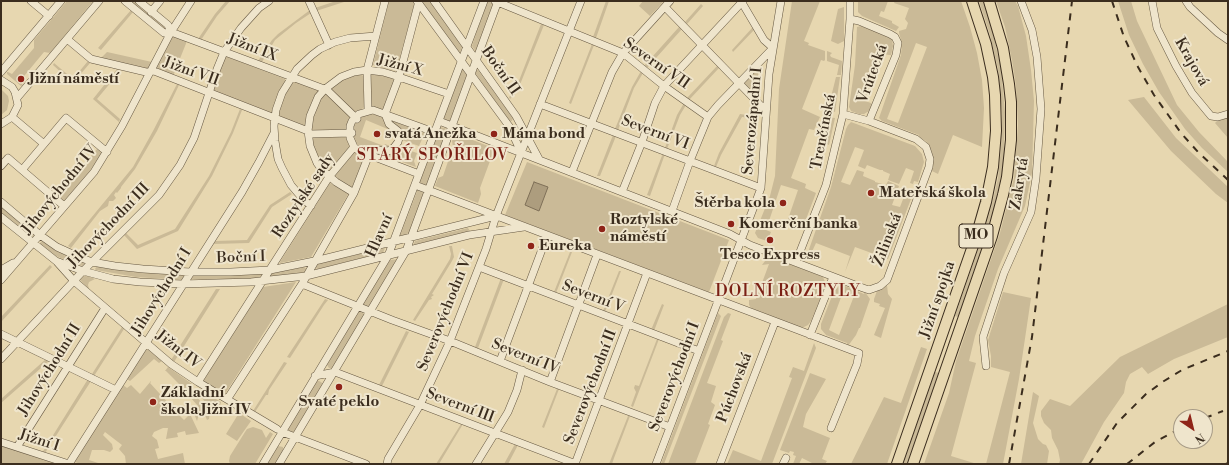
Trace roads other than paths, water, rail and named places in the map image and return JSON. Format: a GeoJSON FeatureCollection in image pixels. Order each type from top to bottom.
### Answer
{"type":"FeatureCollection","features":[{"type":"Feature","properties":{"kind":"highway","name":"Jižní spojka"},"geometry":{"type":"LineString","coordinates":[[897,464],[976,237],[986,202],[993,167],[996,113],[993,77],[986,44],[972,1]]}},
{"type":"Feature","properties":{"kind":"highway","name":"Jižní spojka"},"geometry":{"type":"LineString","coordinates":[[913,464],[992,236],[1004,195],[1007,177],[1011,140],[1009,84],[1003,48],[989,1]]}},
{"type":"Feature","properties":{"kind":"street"},"geometry":{"type":"LineString","coordinates":[[31,1],[49,16]]}},
{"type":"Feature","properties":{"kind":"street"},"geometry":{"type":"LineString","coordinates":[[1,72],[62,1]]}},
{"type":"Feature","properties":{"kind":"street"},"geometry":{"type":"LineString","coordinates":[[17,98],[99,1]]}},
{"type":"Feature","properties":{"kind":"street","name":"Jižní IX"},"geometry":{"type":"LineString","coordinates":[[125,1],[164,33],[171,32],[324,89],[356,118]]}},
{"type":"Feature","properties":{"kind":"street","name":"Jižní IX"},"geometry":{"type":"LineString","coordinates":[[139,1],[168,25],[171,32]]}},
{"type":"Feature","properties":{"kind":"street"},"geometry":{"type":"LineString","coordinates":[[151,12],[160,1]]}},
{"type":"Feature","properties":{"kind":"street","name":"Jihovýchodní IV"},"geometry":{"type":"LineString","coordinates":[[1,280],[94,172],[107,152],[171,32],[191,1]]}},
{"type":"Feature","properties":{"kind":"street","name":"Jihovýchodní III"},"geometry":{"type":"LineString","coordinates":[[1,359],[83,271],[159,195],[180,165],[194,138],[216,69],[224,52],[241,28],[260,8],[269,1]]}},
{"type":"Feature","properties":{"kind":"street"},"geometry":{"type":"LineString","coordinates":[[309,1],[329,45]]}},
{"type":"Feature","properties":{"kind":"street"},"geometry":{"type":"LineString","coordinates":[[368,110],[367,70],[385,1]]}},
{"type":"Feature","properties":{"kind":"street"},"geometry":{"type":"LineString","coordinates":[[228,398],[302,284],[354,193],[370,152],[374,150],[392,150],[398,142],[398,131],[388,124],[386,114],[399,77],[418,1]]}},
{"type":"Feature","properties":{"kind":"street","name":"Boční II"},"geometry":{"type":"LineString","coordinates":[[418,1],[509,126],[521,152]]}},
{"type":"Feature","properties":{"kind":"street","name":"Boční II"},"geometry":{"type":"LineString","coordinates":[[434,1],[516,116],[539,160]]}},
{"type":"Feature","properties":{"kind":"street","name":"Hlavní"},"geometry":{"type":"LineString","coordinates":[[263,464],[280,431],[388,256],[484,1]]}},
{"type":"Feature","properties":{"kind":"street","name":"Hlavní"},"geometry":{"type":"LineString","coordinates":[[279,464],[406,251],[497,1]]}},
{"type":"Feature","properties":{"kind":"street","name":"Severní VII"},"geometry":{"type":"LineString","coordinates":[[497,1],[623,53],[664,86],[708,117]]}},
{"type":"Feature","properties":{"kind":"street"},"geometry":{"type":"LineString","coordinates":[[496,216],[581,1]]}},
{"type":"Feature","properties":{"kind":"street"},"geometry":{"type":"LineString","coordinates":[[622,192],[642,142],[655,103],[664,86],[742,1],[764,40],[773,48],[708,117],[672,211]]}},
{"type":"Feature","properties":{"kind":"street","name":"Severozápadní I"},"geometry":{"type":"LineString","coordinates":[[741,240],[761,188],[769,74],[781,1]]}},
{"type":"Feature","properties":{"kind":"street","name":"Trenčínská"},"geometry":{"type":"LineString","coordinates":[[796,262],[826,185],[843,114],[850,1]]}},
{"type":"Feature","properties":{"kind":"street","name":"Zakrytá"},"geometry":{"type":"LineString","coordinates":[[986,366],[983,337],[1004,273],[1031,212],[1036,178],[1040,109],[1037,57],[1032,30],[1022,1]]}},
{"type":"Feature","properties":{"kind":"street","name":"Krajová"},"geometry":{"type":"LineString","coordinates":[[1152,1],[1158,28],[1176,66],[1192,93],[1211,116],[1218,117],[1228,114]]}},
{"type":"Feature","properties":{"kind":"street"},"geometry":{"type":"LineString","coordinates":[[1186,1],[1190,7],[1207,23],[1228,40]]}},
{"type":"Feature","properties":{"kind":"street"},"geometry":{"type":"LineString","coordinates":[[572,172],[612,72],[623,53],[668,4],[702,45],[766,111]]}},
{"type":"Feature","properties":{"kind":"street","name":"Vrútecká"},"geometry":{"type":"LineString","coordinates":[[850,19],[859,21],[890,34],[895,37],[898,43],[896,55],[869,121]]}},
{"type":"Feature","properties":{"kind":"street"},"geometry":{"type":"LineString","coordinates":[[311,206],[295,190],[286,177],[278,159],[274,132],[275,118],[279,102],[291,77],[303,62],[312,55],[329,45],[350,38],[376,36]]}},
{"type":"Feature","properties":{"kind":"street","name":"Jižní VII"},"geometry":{"type":"LineString","coordinates":[[67,39],[91,59],[146,72],[154,71],[308,131],[310,134],[350,133]]}},
{"type":"Feature","properties":{"kind":"street","name":"Jižní X"},"geometry":{"type":"LineString","coordinates":[[324,89],[341,77],[354,72],[367,70],[383,72],[449,94]]}},
{"type":"Feature","properties":{"kind":"street"},"geometry":{"type":"LineString","coordinates":[[1,80],[12,87],[17,98],[18,105],[12,117],[1,124]]}},
{"type":"Feature","properties":{"kind":"street"},"geometry":{"type":"LineString","coordinates":[[324,89],[313,107],[310,116],[308,131],[310,146],[319,166],[329,177],[354,193]]}},
{"type":"Feature","properties":{"kind":"street","name":"Severní VI"},"geometry":{"type":"LineString","coordinates":[[540,104],[761,188]]}},
{"type":"Feature","properties":{"kind":"street"},"geometry":{"type":"LineString","coordinates":[[419,174],[359,151],[352,143],[350,126],[362,112],[377,110],[434,132]]}},
{"type":"Feature","properties":{"kind":"street","name":"Žilinská"},"geometry":{"type":"LineString","coordinates":[[833,277],[869,290],[884,284],[887,280],[929,167],[930,159],[928,152],[921,142],[916,139],[869,121],[843,114]]}},
{"type":"Feature","properties":{"kind":"street"},"geometry":{"type":"LineString","coordinates":[[12,117],[44,144]]}},
{"type":"Feature","properties":{"kind":"street"},"geometry":{"type":"LineString","coordinates":[[22,170],[66,118],[107,152]]}},
{"type":"Feature","properties":{"kind":"street"},"geometry":{"type":"LineString","coordinates":[[439,121],[672,211],[730,234],[750,245],[833,277],[810,335]]}},
{"type":"Feature","properties":{"kind":"street","name":"Jihovýchodní I"},"geometry":{"type":"LineString","coordinates":[[69,464],[182,284],[242,192],[274,132]]}},
{"type":"Feature","properties":{"kind":"street","name":"Roztylské sady"},"geometry":{"type":"LineString","coordinates":[[198,382],[329,177],[354,147]]}},
{"type":"Feature","properties":{"kind":"street"},"geometry":{"type":"LineString","coordinates":[[1,166],[8,158],[64,206]]}},
{"type":"Feature","properties":{"kind":"street"},"geometry":{"type":"LineString","coordinates":[[415,185],[859,353],[857,364],[831,428]]}},
{"type":"Feature","properties":{"kind":"street","name":"Boční I"},"geometry":{"type":"LineString","coordinates":[[1,202],[40,235],[57,247],[92,262],[143,269],[190,272],[270,270],[314,261],[496,216]]}},
{"type":"Feature","properties":{"kind":"street","name":"Severovýchodní VI"},"geometry":{"type":"LineString","coordinates":[[387,464],[388,459],[420,405],[450,341],[492,232],[496,216]]}},
{"type":"Feature","properties":{"kind":"street","name":"Boční I"},"geometry":{"type":"LineString","coordinates":[[1,217],[56,261],[83,271],[113,279],[134,282],[182,284],[262,282],[306,276],[469,235],[492,232]]}},
{"type":"Feature","properties":{"kind":"street"},"geometry":{"type":"LineString","coordinates":[[492,232],[524,227]]}},
{"type":"Feature","properties":{"kind":"street"},"geometry":{"type":"LineString","coordinates":[[500,361],[547,236]]}},
{"type":"Feature","properties":{"kind":"street"},"geometry":{"type":"LineString","coordinates":[[718,300],[741,240]]}},
{"type":"Feature","properties":{"kind":"street"},"geometry":{"type":"LineString","coordinates":[[550,382],[597,254]]}},
{"type":"Feature","properties":{"kind":"street","name":"Jihovýchodní IV"},"geometry":{"type":"LineString","coordinates":[[1,270],[22,256]]}},
{"type":"Feature","properties":{"kind":"street","name":"Jižní IV"},"geometry":{"type":"LineString","coordinates":[[56,261],[74,281],[105,308],[171,364],[198,382],[228,398],[280,431],[366,464]]}},
{"type":"Feature","properties":{"kind":"street","name":"Severní V"},"geometry":{"type":"LineString","coordinates":[[479,267],[699,351]]}},
{"type":"Feature","properties":{"kind":"street","name":"Severovýchodní II"},"geometry":{"type":"LineString","coordinates":[[576,464],[647,273]]}},
{"type":"Feature","properties":{"kind":"street","name":"Severní IV"},"geometry":{"type":"LineString","coordinates":[[302,284],[370,312],[450,341],[550,382],[670,427]]}},
{"type":"Feature","properties":{"kind":"street","name":"Severovýchodní I"},"geometry":{"type":"LineString","coordinates":[[656,464],[718,300]]}},
{"type":"Feature","properties":{"kind":"street","name":"Jihovýchodní II"},"geometry":{"type":"LineString","coordinates":[[17,447],[105,308]]}},
{"type":"Feature","properties":{"kind":"street","name":"Púchovská"},"geometry":{"type":"LineString","coordinates":[[720,464],[775,322]]}},
{"type":"Feature","properties":{"kind":"street"},"geometry":{"type":"LineString","coordinates":[[1,334],[116,390]]}},
{"type":"Feature","properties":{"kind":"street"},"geometry":{"type":"LineString","coordinates":[[476,464],[495,434],[518,390],[522,370]]}},
{"type":"Feature","properties":{"kind":"street"},"geometry":{"type":"LineString","coordinates":[[315,376],[335,372]]}},
{"type":"Feature","properties":{"kind":"street","name":"Severní III"},"geometry":{"type":"LineString","coordinates":[[335,372],[576,464]]}},
{"type":"Feature","properties":{"kind":"street","name":"Jižní I"},"geometry":{"type":"LineString","coordinates":[[1,442],[69,464]]}},
{"type":"Feature","properties":{"kind":"railway"},"geometry":{"type":"LineString","coordinates":[[1009,464],[1032,337],[1072,1]]}},
{"type":"Feature","properties":{"kind":"railway"},"geometry":{"type":"LineString","coordinates":[[1112,1],[1124,37],[1138,67],[1154,95],[1181,133],[1198,152],[1228,180]]}},
{"type":"Feature","properties":{"kind":"railway"},"geometry":{"type":"LineString","coordinates":[[1089,464],[1117,423],[1146,394],[1182,370],[1228,351]]}},
{"type":"Feature","properties":{"kind":"railway"},"geometry":{"type":"LineString","coordinates":[[1213,415],[1223,411]]}},
{"type":"Feature","properties":{"kind":"railway"},"geometry":{"type":"LineString","coordinates":[[1127,464],[1155,442],[1173,432]]}},
{"type":"Feature","properties":{"kind":"place","name":"Jižní náměstí"},"geometry":{"type":"Point","coordinates":[21,79]}},
{"type":"Feature","properties":{"kind":"place","name":"svatá Anežka"},"geometry":{"type":"Point","coordinates":[377,134]}},
{"type":"Feature","properties":{"kind":"place","name":"Máma bond"},"geometry":{"type":"Point","coordinates":[494,134]}},
{"type":"Feature","properties":{"kind":"place","name":"Mateřská škola"},"geometry":{"type":"Point","coordinates":[871,193]}},
{"type":"Feature","properties":{"kind":"place","name":"Štěrba kola"},"geometry":{"type":"Point","coordinates":[783,203]}},
{"type":"Feature","properties":{"kind":"place","name":"Komerční banka"},"geometry":{"type":"Point","coordinates":[731,224]}},
{"type":"Feature","properties":{"kind":"place","name":"Roztylské náměstí"},"geometry":{"type":"Point","coordinates":[602,229]}},
{"type":"Feature","properties":{"kind":"place","name":"Tesco Express"},"geometry":{"type":"Point","coordinates":[770,240]}},
{"type":"Feature","properties":{"kind":"place","name":"Eureka"},"geometry":{"type":"Point","coordinates":[531,246]}},
{"type":"Feature","properties":{"kind":"place","name":"Svaté peklo"},"geometry":{"type":"Point","coordinates":[339,387]}},
{"type":"Feature","properties":{"kind":"place","name":"Základní škola Jižní IV"},"geometry":{"type":"Point","coordinates":[153,402]}},
{"type":"Feature","properties":{"kind":"district","name":"STARÝ SPOŘILOV"},"geometry":{"type":"Point","coordinates":[433,156]}},
{"type":"Feature","properties":{"kind":"district","name":"DOLNÍ ROZTYLY"},"geometry":{"type":"Point","coordinates":[788,292]}}]}
